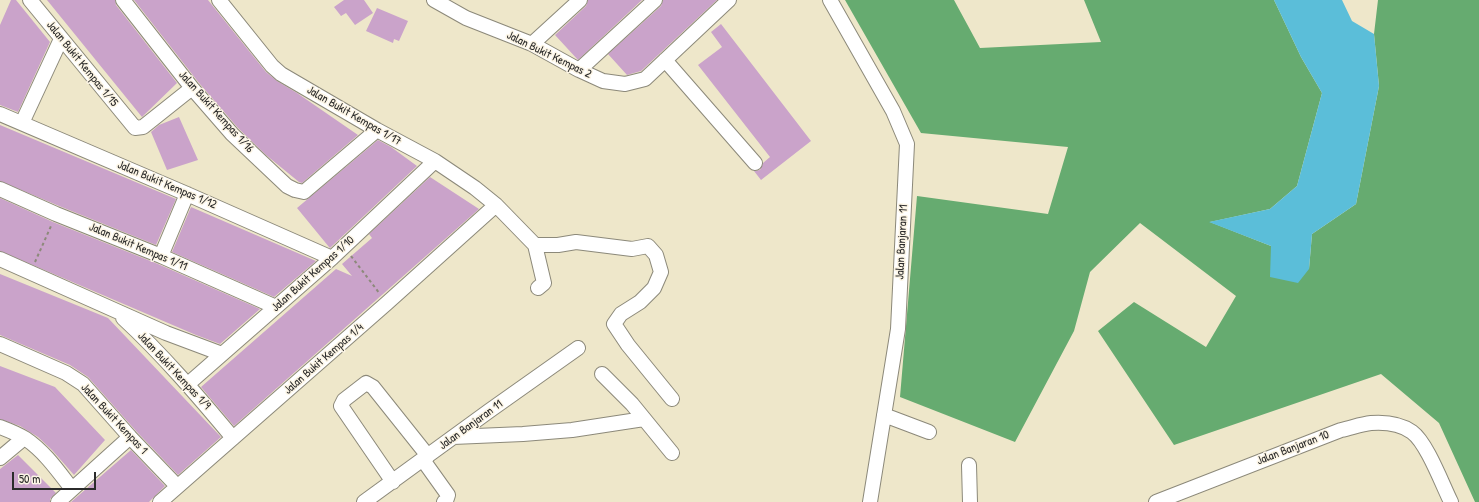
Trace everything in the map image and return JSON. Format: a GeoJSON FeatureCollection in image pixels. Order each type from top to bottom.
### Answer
{"type":"FeatureCollection","features":[{"type":"Feature","properties":{"kind":"street","name":"Jalan Bukit Kempas 1/15"},"geometry":{"type":"LineString","coordinates":[[30,0],[60,39],[135,128],[143,127],[192,88]]}},
{"type":"Feature","properties":{"kind":"street","name":"Jalan Bukit Kempas 1/16"},"geometry":{"type":"LineString","coordinates":[[123,0],[192,88],[232,134],[287,186],[304,192],[377,130]]}},
{"type":"Feature","properties":{"kind":"street","name":"Jalan Bukit Kempas 1/17"},"geometry":{"type":"LineString","coordinates":[[219,0],[272,66],[281,74],[435,162],[475,188],[491,209],[535,245]]}},
{"type":"Feature","properties":{"kind":"street","name":"Jalan Bukit Kempas 2"},"geometry":{"type":"LineString","coordinates":[[434,0],[466,18],[532,44],[603,81],[625,84],[645,79],[665,60]]}},
{"type":"Feature","properties":{"kind":"street"},"geometry":{"type":"LineString","coordinates":[[532,44],[580,0]]}},
{"type":"Feature","properties":{"kind":"street"},"geometry":{"type":"LineString","coordinates":[[580,70],[655,0]]}},
{"type":"Feature","properties":{"kind":"street"},"geometry":{"type":"LineString","coordinates":[[729,0],[665,60],[755,163]]}},
{"type":"Feature","properties":{"kind":"street","name":"Jalan Banjaran 11"},"geometry":{"type":"LineString","coordinates":[[830,0],[893,111],[907,144],[898,329],[870,502]]}},
{"type":"Feature","properties":{"kind":"street"},"geometry":{"type":"LineString","coordinates":[[22,123],[60,39]]}},
{"type":"Feature","properties":{"kind":"street","name":"Jalan Bukit Kempas 1/12"},"geometry":{"type":"LineString","coordinates":[[0,114],[332,258]]}},
{"type":"Feature","properties":{"kind":"street","name":"Jalan Bukit Kempas 1/10"},"geometry":{"type":"LineString","coordinates":[[188,384],[332,258],[435,162]]}},
{"type":"Feature","properties":{"kind":"street","name":"Jalan Bukit Kempas 1/11"},"geometry":{"type":"LineString","coordinates":[[0,189],[56,214],[161,256],[276,307]]}},
{"type":"Feature","properties":{"kind":"street"},"geometry":{"type":"LineString","coordinates":[[161,256],[187,194]]}},
{"type":"Feature","properties":{"kind":"street","name":"Jalan Bukit Kempas 1/4"},"geometry":{"type":"LineString","coordinates":[[160,502],[387,303],[491,209]]}},
{"type":"Feature","properties":{"kind":"street"},"geometry":{"type":"LineString","coordinates":[[538,288],[544,283],[535,245],[558,246],[576,242],[632,248],[648,246],[656,255],[661,272],[654,288],[640,302],[621,314],[614,324],[628,345],[672,399]]}},
{"type":"Feature","properties":{"kind":"street","name":"Jalan Bukit Kempas 1/9"},"geometry":{"type":"LineString","coordinates":[[0,259],[166,333],[222,354]]}},
{"type":"Feature","properties":{"kind":"street","name":"Jalan Bukit Kempas 1/9"},"geometry":{"type":"LineString","coordinates":[[112,309],[139,332],[188,384],[233,438]]}},
{"type":"Feature","properties":{"kind":"street","name":"Jalan Bukit Kempas 1"},"geometry":{"type":"LineString","coordinates":[[0,344],[66,373],[83,384],[130,437],[177,486]]}},
{"type":"Feature","properties":{"kind":"street","name":"Jalan Banjaran 11"},"geometry":{"type":"LineString","coordinates":[[364,502],[578,348]]}},
{"type":"Feature","properties":{"kind":"street"},"geometry":{"type":"LineString","coordinates":[[602,374],[632,404],[672,453]]}},
{"type":"Feature","properties":{"kind":"street"},"geometry":{"type":"LineString","coordinates":[[393,482],[341,406],[344,400],[366,383],[372,387],[425,458],[448,495],[446,501],[444,502]]}},
{"type":"Feature","properties":{"kind":"street"},"geometry":{"type":"LineString","coordinates":[[884,415],[929,432]]}},
{"type":"Feature","properties":{"kind":"street"},"geometry":{"type":"LineString","coordinates":[[453,438],[572,430],[644,419]]}},
{"type":"Feature","properties":{"kind":"street","name":"Jalan Banjaran 10"},"geometry":{"type":"LineString","coordinates":[[1156,502],[1341,430],[1369,423],[1383,422],[1406,428],[1414,433],[1426,449],[1451,502]]}},
{"type":"Feature","properties":{"kind":"street"},"geometry":{"type":"LineString","coordinates":[[0,426],[24,438],[47,457],[72,489]]}},
{"type":"Feature","properties":{"kind":"street"},"geometry":{"type":"LineString","coordinates":[[58,502],[130,437]]}},
{"type":"Feature","properties":{"kind":"street"},"geometry":{"type":"LineString","coordinates":[[0,458],[24,438]]}},
{"type":"Feature","properties":{"kind":"street"},"geometry":{"type":"LineString","coordinates":[[969,465],[970,502]]}},
{"type":"Feature","properties":{"kind":"path"},"geometry":{"type":"LineString","coordinates":[[31,272],[56,214]]}},
{"type":"Feature","properties":{"kind":"path"},"geometry":{"type":"LineString","coordinates":[[344,247],[387,303]]}},
{"type":"Feature","properties":{"kind":"green space"},"geometry":{"type":"Polygon","coordinates":[[[845,0],[954,0],[980,48],[1101,42],[1084,0],[1274,0],[1301,57],[1322,93],[1297,186],[1270,209],[1210,222],[1271,246],[1309,269],[1312,234],[1356,204],[1379,86],[1374,34],[1378,0],[1479,0],[1479,502],[1475,502],[1439,423],[1381,374],[1174,445],[1098,331],[1134,302],[1206,347],[1236,296],[1140,223],[1090,272],[1074,331],[1015,442],[900,397],[917,196],[1048,214],[1068,147],[921,133],[845,0]]]}},
{"type":"Feature","properties":{"kind":"water"},"geometry":{"type":"Polygon","coordinates":[[[1274,0],[1342,0],[1352,21],[1374,34],[1379,86],[1356,204],[1312,234],[1309,269],[1298,283],[1270,277],[1271,246],[1209,222],[1270,209],[1297,186],[1322,93],[1301,57],[1274,0]]]}},
{"type":"Feature","properties":{"kind":"building"},"geometry":{"type":"Polygon","coordinates":[[[11,0],[16,0],[50,42],[18,112],[0,105],[0,25],[11,0]]]}},
{"type":"Feature","properties":{"kind":"building"},"geometry":{"type":"Polygon","coordinates":[[[47,0],[115,0],[116,5],[177,83],[142,117],[47,0]]]}},
{"type":"Feature","properties":{"kind":"building"},"geometry":{"type":"Polygon","coordinates":[[[134,0],[208,0],[266,72],[277,81],[358,135],[302,183],[299,182],[266,155],[238,128],[199,83],[134,0]]]}},
{"type":"Feature","properties":{"kind":"building"},"geometry":{"type":"Polygon","coordinates":[[[344,0],[364,0],[373,13],[355,25],[346,13],[341,16],[334,7],[344,0]]]}},
{"type":"Feature","properties":{"kind":"building"},"geometry":{"type":"Polygon","coordinates":[[[588,0],[642,0],[578,60],[555,35],[586,6],[588,0]]]}},
{"type":"Feature","properties":{"kind":"building"},"geometry":{"type":"Polygon","coordinates":[[[663,0],[717,0],[641,71],[627,75],[608,54],[661,6],[663,0]]]}},
{"type":"Feature","properties":{"kind":"building"},"geometry":{"type":"Polygon","coordinates":[[[377,8],[408,21],[399,41],[394,39],[393,43],[366,31],[377,8]]]}},
{"type":"Feature","properties":{"kind":"building"},"geometry":{"type":"Polygon","coordinates":[[[721,24],[811,141],[761,180],[754,171],[760,170],[763,163],[770,157],[698,65],[722,47],[711,32],[721,24]]]}},
{"type":"Feature","properties":{"kind":"building"},"geometry":{"type":"Polygon","coordinates":[[[179,117],[198,160],[167,170],[151,132],[159,125],[179,117]]]}},
{"type":"Feature","properties":{"kind":"building"},"geometry":{"type":"Polygon","coordinates":[[[0,125],[176,199],[156,245],[0,181],[0,125]]]}},
{"type":"Feature","properties":{"kind":"building"},"geometry":{"type":"Polygon","coordinates":[[[378,140],[391,147],[417,166],[330,248],[297,208],[378,140]]]}},
{"type":"Feature","properties":{"kind":"building"},"geometry":{"type":"Polygon","coordinates":[[[430,177],[479,209],[234,426],[201,387],[336,269],[352,276],[342,264],[372,238],[369,234],[430,177]]]}},
{"type":"Feature","properties":{"kind":"building"},"geometry":{"type":"Polygon","coordinates":[[[0,198],[53,222],[158,264],[260,309],[220,344],[196,335],[0,251],[0,198]]]}},
{"type":"Feature","properties":{"kind":"building"},"geometry":{"type":"Polygon","coordinates":[[[191,207],[316,261],[274,297],[172,252],[191,207]]]}},
{"type":"Feature","properties":{"kind":"building"},"geometry":{"type":"Polygon","coordinates":[[[0,274],[108,318],[221,437],[178,475],[88,377],[70,365],[0,335],[0,274]]]}},
{"type":"Feature","properties":{"kind":"building"},"geometry":{"type":"Polygon","coordinates":[[[0,366],[55,387],[105,440],[74,475],[52,450],[38,437],[20,426],[0,419],[0,366]]]}},
{"type":"Feature","properties":{"kind":"building"},"geometry":{"type":"Polygon","coordinates":[[[131,450],[165,486],[149,502],[71,502],[131,450]]]}},
{"type":"Feature","properties":{"kind":"building"},"geometry":{"type":"Polygon","coordinates":[[[18,455],[56,493],[50,499],[50,502],[0,502],[0,469],[18,455]]]}}]}
